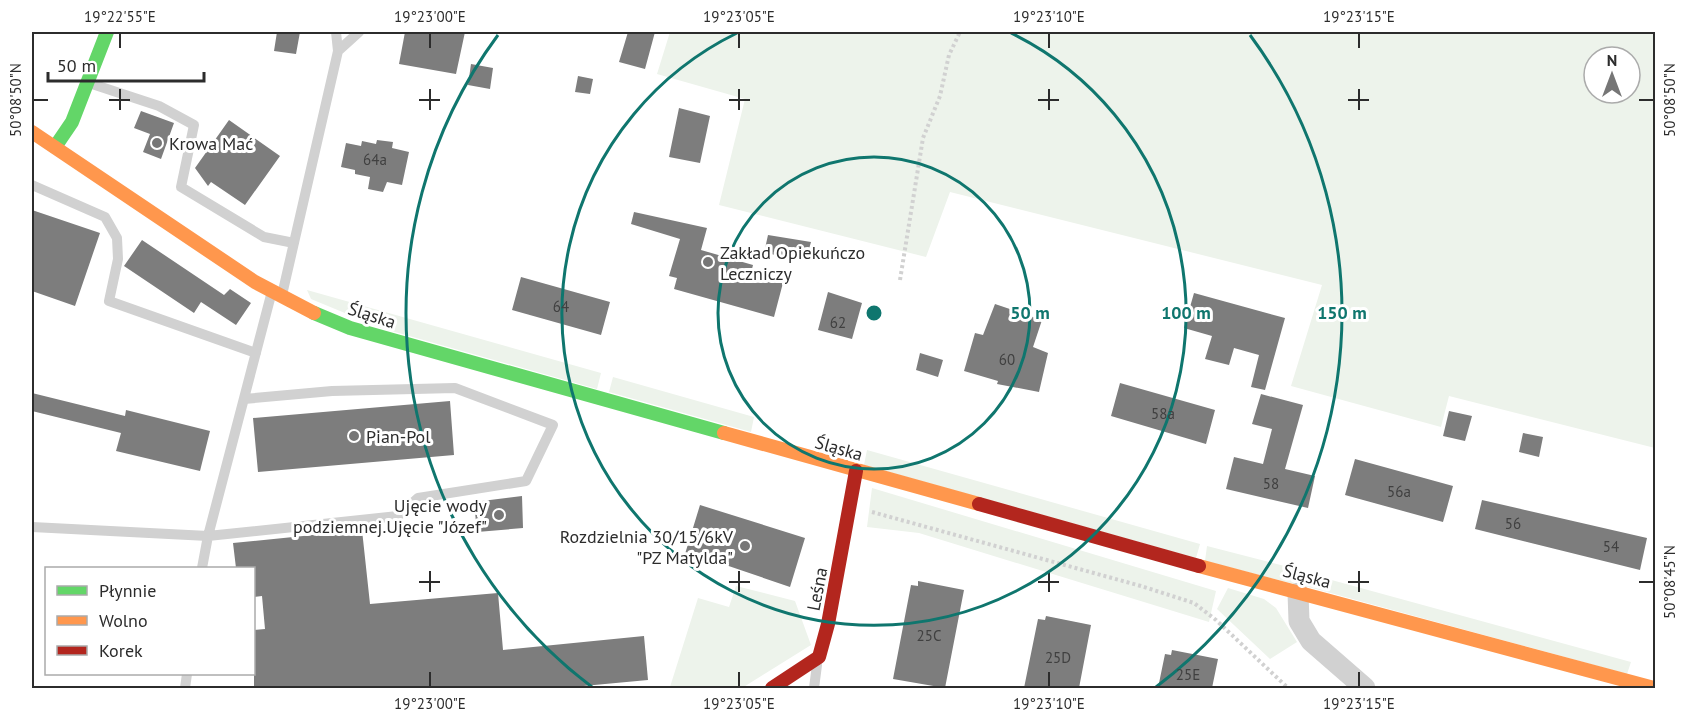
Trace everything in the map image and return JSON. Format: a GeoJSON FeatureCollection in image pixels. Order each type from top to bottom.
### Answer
{"type":"FeatureCollection","features":[{"type":"Feature","properties":{"kind":"main road"},"geometry":{"type":"LineString","coordinates":[[55,147],[72,122],[108,32]]}},
{"type":"Feature","properties":{"kind":"main road","name":"Śląska"},"geometry":{"type":"LineString","coordinates":[[32,132],[277,295],[327,320],[372,335],[856,471],[1654,688]]}},
{"type":"Feature","properties":{"kind":"main road","name":"Leśna"},"geometry":{"type":"LineString","coordinates":[[819,657],[828,624],[856,471]]}},
{"type":"Feature","properties":{"kind":"main road"},"geometry":{"type":"LineString","coordinates":[[772,688],[819,657]]}},
{"type":"Feature","properties":{"kind":"street"},"geometry":{"type":"LineString","coordinates":[[1298,592],[1299,621],[1311,641],[1365,688]]}},
{"type":"Feature","properties":{"kind":"lane"},"geometry":{"type":"LineString","coordinates":[[202,567],[208,536],[256,353],[294,243],[338,51],[336,32]]}},
{"type":"Feature","properties":{"kind":"lane"},"geometry":{"type":"LineString","coordinates":[[338,51],[359,32]]}},
{"type":"Feature","properties":{"kind":"lane"},"geometry":{"type":"LineString","coordinates":[[89,83],[159,106],[195,126],[181,187],[264,237],[294,243]]}},
{"type":"Feature","properties":{"kind":"lane"},"geometry":{"type":"LineString","coordinates":[[32,185],[105,218],[117,238],[118,259],[109,301],[256,353]]}},
{"type":"Feature","properties":{"kind":"lane"},"geometry":{"type":"LineString","coordinates":[[32,527],[208,536],[398,516],[418,498],[526,481],[553,425],[455,388],[332,391],[244,399]]}},
{"type":"Feature","properties":{"kind":"lane"},"geometry":{"type":"LineString","coordinates":[[814,688],[819,657]]}},
{"type":"Feature","properties":{"kind":"path"},"geometry":{"type":"LineString","coordinates":[[900,280],[923,138],[940,96],[950,55],[960,32]]}},
{"type":"Feature","properties":{"kind":"path"},"geometry":{"type":"LineString","coordinates":[[851,504],[1194,603],[1232,634],[1288,688]]}},
{"type":"Feature","properties":{"kind":"shaded area"},"geometry":{"type":"Polygon","coordinates":[[[670,32],[1655,32],[1655,448],[1449,396],[1441,427],[1291,386],[1322,285],[950,192],[926,257],[719,205],[745,99],[657,74],[670,32]]]}},
{"type":"Feature","properties":{"kind":"shaded area"},"geometry":{"type":"Polygon","coordinates":[[[307,290],[601,373],[597,389],[381,328],[311,299],[307,290]]]}},
{"type":"Feature","properties":{"kind":"shaded area"},"geometry":{"type":"Polygon","coordinates":[[[613,377],[754,417],[751,432],[609,392],[613,377]]]}},
{"type":"Feature","properties":{"kind":"shaded area"},"geometry":{"type":"Polygon","coordinates":[[[867,450],[1200,544],[1196,558],[864,465],[867,450]]]}},
{"type":"Feature","properties":{"kind":"shaded area"},"geometry":{"type":"Polygon","coordinates":[[[872,488],[1216,591],[1209,622],[919,533],[867,527],[872,488]]]}},
{"type":"Feature","properties":{"kind":"shaded area"},"geometry":{"type":"Polygon","coordinates":[[[1207,546],[1296,569],[1294,584],[1205,561],[1207,546]]]}},
{"type":"Feature","properties":{"kind":"shaded area"},"geometry":{"type":"Polygon","coordinates":[[[1306,573],[1631,662],[1627,674],[1305,586],[1306,573]]]}},
{"type":"Feature","properties":{"kind":"shaded area"},"geometry":{"type":"Polygon","coordinates":[[[736,586],[795,601],[811,645],[742,688],[661,688],[670,687],[698,598],[729,607],[736,586]]]}},
{"type":"Feature","properties":{"kind":"shaded area"},"geometry":{"type":"Polygon","coordinates":[[[1228,588],[1264,599],[1276,608],[1297,642],[1270,659],[1217,609],[1228,588]]]}},
{"type":"Feature","properties":{"kind":"building"},"geometry":{"type":"Polygon","coordinates":[[[277,32],[300,32],[296,54],[274,51],[277,32]]]}},
{"type":"Feature","properties":{"kind":"building"},"geometry":{"type":"Polygon","coordinates":[[[405,32],[465,32],[456,74],[399,64],[405,32]]]}},
{"type":"Feature","properties":{"kind":"building"},"geometry":{"type":"Polygon","coordinates":[[[628,32],[655,32],[645,69],[619,62],[628,32]]]}},
{"type":"Feature","properties":{"kind":"building"},"geometry":{"type":"Polygon","coordinates":[[[471,64],[493,68],[490,89],[468,85],[471,64]]]}},
{"type":"Feature","properties":{"kind":"building"},"geometry":{"type":"Polygon","coordinates":[[[578,76],[593,79],[590,94],[575,92],[578,76]]]}},
{"type":"Feature","properties":{"kind":"building"},"geometry":{"type":"Polygon","coordinates":[[[679,108],[710,116],[700,163],[669,157],[679,108]]]}},
{"type":"Feature","properties":{"kind":"building","name":"Krowa Mać"},"geometry":{"type":"Polygon","coordinates":[[[141,111],[174,123],[161,159],[143,152],[150,134],[134,128],[141,111]]]}},
{"type":"Feature","properties":{"kind":"building"},"geometry":{"type":"Polygon","coordinates":[[[229,120],[280,156],[245,205],[211,182],[208,186],[195,168],[229,120]]]}},
{"type":"Feature","properties":{"kind":"building"},"geometry":{"type":"Polygon","coordinates":[[[377,140],[393,142],[392,148],[409,152],[402,185],[387,182],[383,192],[368,189],[370,177],[355,174],[355,170],[341,167],[346,143],[361,146],[362,141],[376,144],[377,140]]]}},
{"type":"Feature","properties":{"kind":"building"},"geometry":{"type":"Polygon","coordinates":[[[32,210],[100,233],[75,306],[32,291],[32,210]]]}},
{"type":"Feature","properties":{"kind":"building","name":"Zakład Opiekuńczo Leczniczy"},"geometry":{"type":"Polygon","coordinates":[[[634,212],[707,228],[701,250],[753,265],[752,269],[784,279],[774,317],[674,289],[677,278],[669,276],[680,239],[631,224],[634,212]]]}},
{"type":"Feature","properties":{"kind":"building"},"geometry":{"type":"Polygon","coordinates":[[[768,235],[811,242],[806,260],[764,253],[768,235]]]}},
{"type":"Feature","properties":{"kind":"building"},"geometry":{"type":"Polygon","coordinates":[[[142,240],[224,295],[230,289],[251,303],[236,325],[201,302],[194,313],[124,266],[142,240]]]}},
{"type":"Feature","properties":{"kind":"building"},"geometry":{"type":"Polygon","coordinates":[[[521,277],[610,302],[601,335],[512,310],[521,277]]]}},
{"type":"Feature","properties":{"kind":"building"},"geometry":{"type":"Polygon","coordinates":[[[828,292],[862,303],[852,339],[818,330],[828,292]]]}},
{"type":"Feature","properties":{"kind":"building"},"geometry":{"type":"Polygon","coordinates":[[[1194,293],[1285,318],[1265,390],[1251,387],[1259,355],[1234,348],[1229,365],[1205,359],[1212,336],[1184,328],[1194,293]]]}},
{"type":"Feature","properties":{"kind":"building"},"geometry":{"type":"Polygon","coordinates":[[[995,304],[1042,320],[1033,347],[1048,353],[1039,392],[997,384],[998,381],[964,371],[975,333],[983,335],[995,304]]]}},
{"type":"Feature","properties":{"kind":"building"},"geometry":{"type":"Polygon","coordinates":[[[920,353],[943,360],[938,377],[916,370],[920,353]]]}},
{"type":"Feature","properties":{"kind":"building"},"geometry":{"type":"Polygon","coordinates":[[[1120,383],[1215,410],[1206,444],[1111,416],[1120,383]]]}},
{"type":"Feature","properties":{"kind":"building"},"geometry":{"type":"Polygon","coordinates":[[[32,393],[125,416],[126,410],[210,431],[200,471],[116,451],[121,433],[32,411],[32,393]]]}},
{"type":"Feature","properties":{"kind":"building"},"geometry":{"type":"Polygon","coordinates":[[[1261,394],[1303,405],[1285,469],[1315,476],[1308,508],[1226,489],[1234,457],[1263,464],[1272,429],[1252,424],[1261,394]]]}},
{"type":"Feature","properties":{"kind":"building","name":"Pian-Pol"},"geometry":{"type":"Polygon","coordinates":[[[450,401],[454,455],[258,472],[253,418],[450,401]]]}},
{"type":"Feature","properties":{"kind":"building"},"geometry":{"type":"Polygon","coordinates":[[[1449,411],[1472,416],[1465,441],[1443,436],[1449,411]]]}},
{"type":"Feature","properties":{"kind":"building"},"geometry":{"type":"Polygon","coordinates":[[[1523,433],[1543,437],[1539,457],[1519,452],[1523,433]]]}},
{"type":"Feature","properties":{"kind":"building"},"geometry":{"type":"Polygon","coordinates":[[[1355,459],[1453,486],[1443,522],[1345,495],[1355,459]]]}},
{"type":"Feature","properties":{"kind":"building","name":"Ujęcie wody podziemnej.Ujęcie \"Józef\""},"geometry":{"type":"Polygon","coordinates":[[[522,496],[523,528],[477,532],[474,502],[522,496]]]}},
{"type":"Feature","properties":{"kind":"building"},"geometry":{"type":"Polygon","coordinates":[[[1482,500],[1647,538],[1640,570],[1475,529],[1482,500]]]}},
{"type":"Feature","properties":{"kind":"building","name":"Rozdzielnia 30/15/6kV \"PZ Matylda\""},"geometry":{"type":"Polygon","coordinates":[[[700,505],[805,538],[790,587],[708,559],[707,561],[685,554],[700,505]]]}},
{"type":"Feature","properties":{"kind":"building"},"geometry":{"type":"Polygon","coordinates":[[[362,530],[370,604],[498,593],[503,650],[644,636],[648,680],[562,688],[254,688],[255,630],[265,629],[262,596],[255,597],[255,567],[236,567],[233,543],[362,530]]]}},
{"type":"Feature","properties":{"kind":"building"},"geometry":{"type":"Polygon","coordinates":[[[918,581],[964,590],[945,688],[893,679],[911,585],[918,586],[918,581]]]}},
{"type":"Feature","properties":{"kind":"building"},"geometry":{"type":"Polygon","coordinates":[[[1046,616],[1091,625],[1079,688],[1024,688],[1038,619],[1045,620],[1046,616]]]}},
{"type":"Feature","properties":{"kind":"building"},"geometry":{"type":"Polygon","coordinates":[[[1172,650],[1218,659],[1212,688],[1158,688],[1165,654],[1171,655],[1172,650]]]}},
{"type":"Feature","properties":{"kind":"traffic: fast"},"geometry":{"type":"LineString","coordinates":[[55,147],[72,122],[107,32]]}},
{"type":"Feature","properties":{"kind":"traffic: fast"},"geometry":{"type":"LineString","coordinates":[[314,313],[350,328],[724,433]]}},
{"type":"Feature","properties":{"kind":"traffic: slow"},"geometry":{"type":"LineString","coordinates":[[32,132],[255,282],[314,313]]}},
{"type":"Feature","properties":{"kind":"traffic: slow"},"geometry":{"type":"LineString","coordinates":[[724,433],[979,504]]}},
{"type":"Feature","properties":{"kind":"traffic: slow"},"geometry":{"type":"LineString","coordinates":[[1199,566],[1654,688]]}},
{"type":"Feature","properties":{"kind":"traffic: jam"},"geometry":{"type":"LineString","coordinates":[[772,688],[819,657],[828,624],[856,471]]}},
{"type":"Feature","properties":{"kind":"traffic: jam"},"geometry":{"type":"LineString","coordinates":[[979,504],[1199,566]]}},
{"type":"Feature","properties":{"kind":"place","name":"Krowa Mać"},"geometry":{"type":"Point","coordinates":[157,143]}},
{"type":"Feature","properties":{"kind":"place","name":"Zakład Opiekuńczo Leczniczy"},"geometry":{"type":"Point","coordinates":[708,262]}},
{"type":"Feature","properties":{"kind":"place","name":"Pian-Pol"},"geometry":{"type":"Point","coordinates":[354,436]}},
{"type":"Feature","properties":{"kind":"place","name":"Ujęcie wody podziemnej.Ujęcie \"Józef\""},"geometry":{"type":"Point","coordinates":[499,515]}},
{"type":"Feature","properties":{"kind":"place","name":"Rozdzielnia 30/15/6kV \"PZ Matylda\""},"geometry":{"type":"Point","coordinates":[745,546]}}]}
